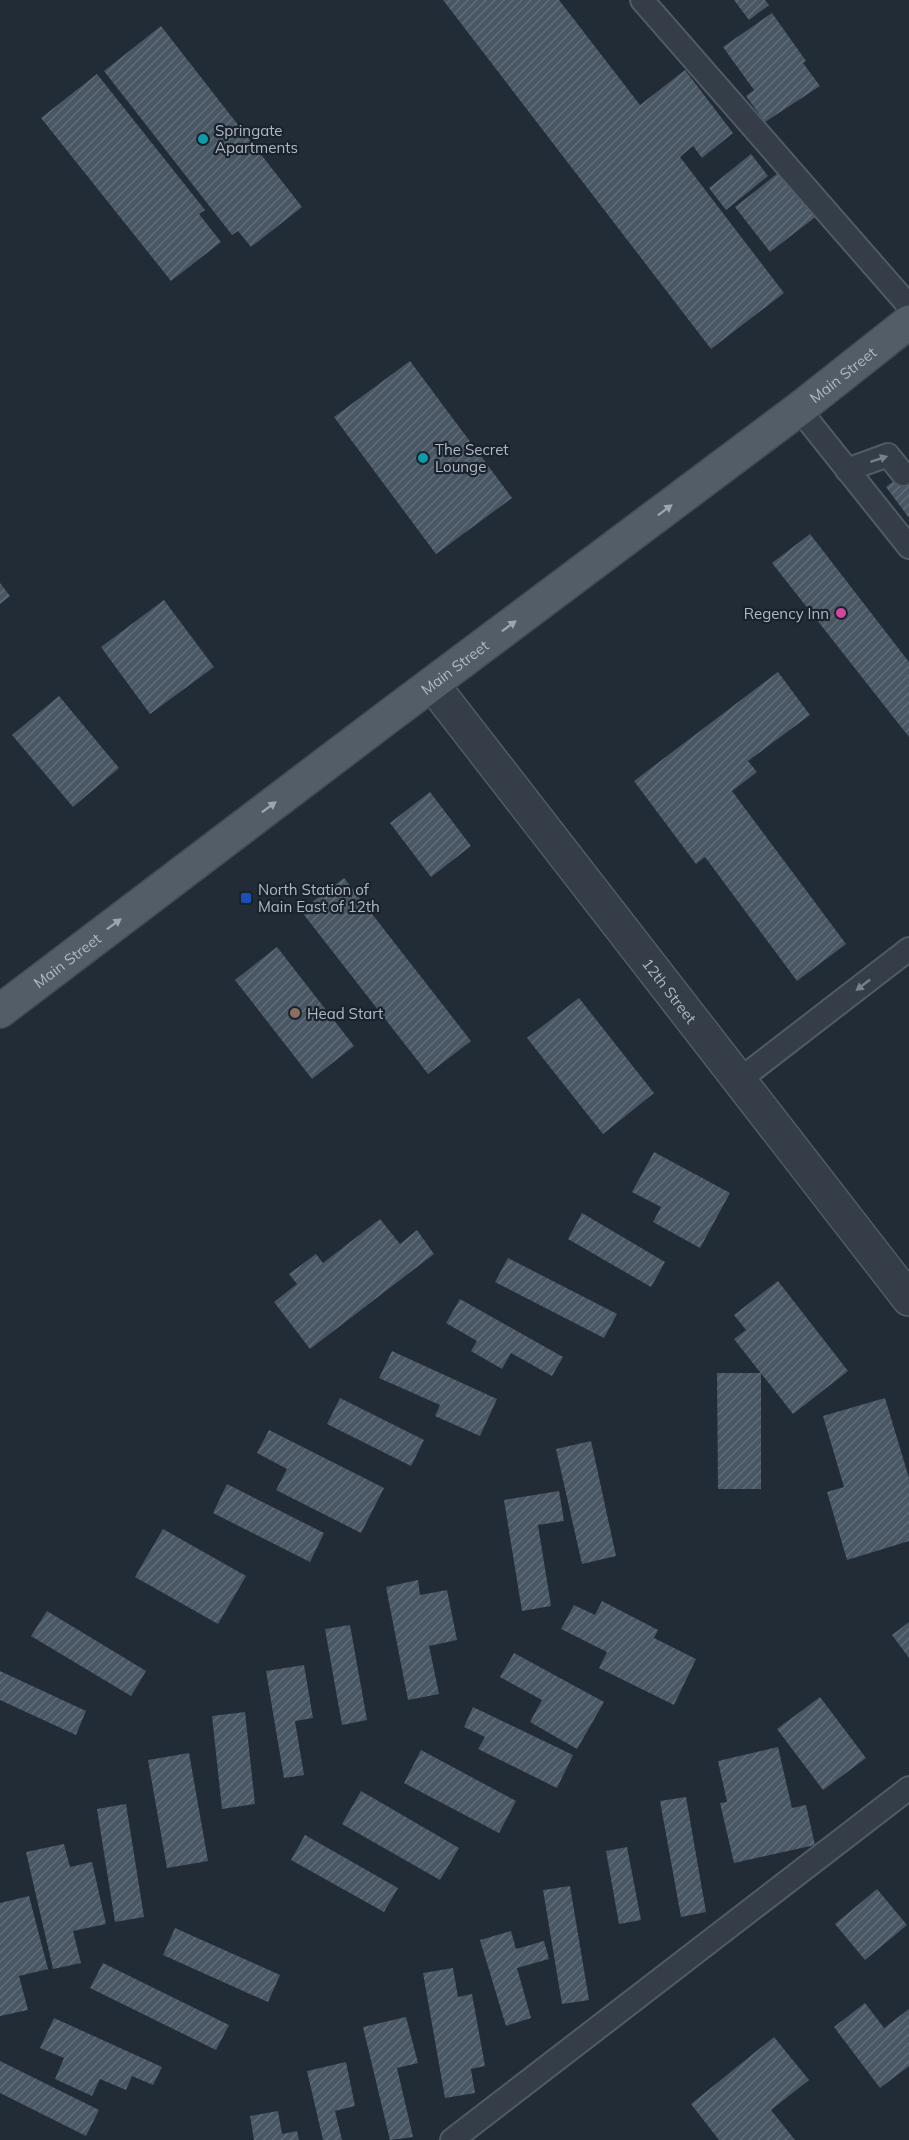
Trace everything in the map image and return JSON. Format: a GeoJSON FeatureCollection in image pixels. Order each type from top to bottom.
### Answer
{"type":"FeatureCollection","features":[{"type":"Feature","properties":{"kind":"main road","name":"Main Street"},"geometry":{"type":"LineString","coordinates":[[0,1011],[800,409],[909,322]]}},
{"type":"Feature","properties":{"kind":"street","name":"12th Street"},"geometry":{"type":"LineString","coordinates":[[432,684],[909,1299]]}},
{"type":"Feature","properties":{"kind":"lane"},"geometry":{"type":"LineString","coordinates":[[642,0],[909,306]]}},
{"type":"Feature","properties":{"kind":"lane"},"geometry":{"type":"LineString","coordinates":[[800,409],[909,547]]}},
{"type":"Feature","properties":{"kind":"lane"},"geometry":{"type":"LineString","coordinates":[[847,470],[888,455],[903,474]]}},
{"type":"Feature","properties":{"kind":"lane"},"geometry":{"type":"LineString","coordinates":[[738,1081],[909,949]]}},
{"type":"Feature","properties":{"kind":"lane"},"geometry":{"type":"LineString","coordinates":[[452,2140],[909,1788]]}},
{"type":"Feature","properties":{"kind":"building"},"geometry":{"type":"Polygon","coordinates":[[[443,0],[559,0],[640,105],[685,70],[733,133],[702,158],[693,146],[680,157],[784,293],[711,349],[443,0]]]}},
{"type":"Feature","properties":{"kind":"building"},"geometry":{"type":"Polygon","coordinates":[[[734,0],[765,0],[769,5],[749,20],[734,0]]]}},
{"type":"Feature","properties":{"kind":"building"},"geometry":{"type":"Polygon","coordinates":[[[772,13],[806,61],[803,63],[820,86],[765,122],[746,96],[754,90],[723,47],[772,13]]]}},
{"type":"Feature","properties":{"kind":"building","name":"Springate Apartments"},"geometry":{"type":"Polygon","coordinates":[[[161,26],[302,207],[251,247],[238,231],[232,235],[104,71],[161,26]]]}},
{"type":"Feature","properties":{"kind":"building","name":"Springate Apartments"},"geometry":{"type":"Polygon","coordinates":[[[97,74],[205,210],[199,214],[221,242],[171,281],[41,118],[97,74]]]}},
{"type":"Feature","properties":{"kind":"building"},"geometry":{"type":"Polygon","coordinates":[[[751,154],[768,176],[726,210],[709,188],[751,154]]]}},
{"type":"Feature","properties":{"kind":"building"},"geometry":{"type":"Polygon","coordinates":[[[782,170],[818,215],[770,252],[735,207],[782,170]]]}},
{"type":"Feature","properties":{"kind":"building","name":"The Secret Lounge"},"geometry":{"type":"Polygon","coordinates":[[[410,361],[512,498],[436,554],[334,417],[410,361]]]}},
{"type":"Feature","properties":{"kind":"building"},"geometry":{"type":"Polygon","coordinates":[[[909,469],[909,518],[886,487],[909,469]]]}},
{"type":"Feature","properties":{"kind":"building","name":"Regency Inn"},"geometry":{"type":"Polygon","coordinates":[[[810,534],[909,662],[909,737],[772,563],[810,534]]]}},
{"type":"Feature","properties":{"kind":"building"},"geometry":{"type":"Polygon","coordinates":[[[0,583],[10,596],[0,604],[0,583]]]}},
{"type":"Feature","properties":{"kind":"building"},"geometry":{"type":"Polygon","coordinates":[[[164,600],[214,667],[150,714],[101,647],[164,600]]]}},
{"type":"Feature","properties":{"kind":"building"},"geometry":{"type":"Polygon","coordinates":[[[778,672],[810,715],[748,761],[757,772],[732,791],[846,944],[797,981],[705,857],[696,864],[634,781],[778,672]]]}},
{"type":"Feature","properties":{"kind":"building"},"geometry":{"type":"Polygon","coordinates":[[[59,696],[119,768],[73,807],[12,735],[59,696]]]}},
{"type":"Feature","properties":{"kind":"building"},"geometry":{"type":"Polygon","coordinates":[[[430,792],[471,846],[431,877],[390,823],[430,792]]]}},
{"type":"Feature","properties":{"kind":"building"},"geometry":{"type":"Polygon","coordinates":[[[344,878],[471,1041],[428,1074],[301,911],[344,878]]]}},
{"type":"Feature","properties":{"kind":"building","name":"Head Start"},"geometry":{"type":"Polygon","coordinates":[[[277,947],[354,1046],[312,1079],[235,980],[277,947]]]}},
{"type":"Feature","properties":{"kind":"building"},"geometry":{"type":"Polygon","coordinates":[[[579,998],[654,1093],[603,1134],[527,1038],[579,998]]]}},
{"type":"Feature","properties":{"kind":"building"},"geometry":{"type":"Polygon","coordinates":[[[654,1152],[730,1193],[700,1248],[653,1222],[661,1207],[632,1192],[654,1152]]]}},
{"type":"Feature","properties":{"kind":"building"},"geometry":{"type":"Polygon","coordinates":[[[582,1213],[665,1262],[651,1287],[568,1239],[582,1213]]]}},
{"type":"Feature","properties":{"kind":"building"},"geometry":{"type":"Polygon","coordinates":[[[380,1219],[400,1244],[417,1230],[434,1254],[310,1349],[274,1302],[297,1284],[289,1274],[316,1254],[323,1263],[380,1219]]]}},
{"type":"Feature","properties":{"kind":"building"},"geometry":{"type":"Polygon","coordinates":[[[508,1258],[617,1314],[604,1338],[495,1282],[508,1258]]]}},
{"type":"Feature","properties":{"kind":"building"},"geometry":{"type":"Polygon","coordinates":[[[778,1281],[848,1371],[793,1414],[734,1339],[746,1330],[734,1315],[778,1281]]]}},
{"type":"Feature","properties":{"kind":"building"},"geometry":{"type":"Polygon","coordinates":[[[460,1299],[563,1357],[552,1376],[511,1353],[502,1369],[471,1351],[477,1341],[446,1323],[460,1299]]]}},
{"type":"Feature","properties":{"kind":"building"},"geometry":{"type":"Polygon","coordinates":[[[392,1351],[497,1399],[480,1436],[435,1416],[440,1405],[379,1378],[392,1351]]]}},
{"type":"Feature","properties":{"kind":"building"},"geometry":{"type":"Polygon","coordinates":[[[717,1373],[761,1373],[761,1489],[718,1489],[717,1373]]]}},
{"type":"Feature","properties":{"kind":"building"},"geometry":{"type":"Polygon","coordinates":[[[340,1398],[424,1440],[411,1466],[327,1424],[340,1398]]]}},
{"type":"Feature","properties":{"kind":"building"},"geometry":{"type":"Polygon","coordinates":[[[885,1398],[909,1478],[909,1541],[847,1560],[827,1492],[844,1487],[823,1416],[885,1398]]]}},
{"type":"Feature","properties":{"kind":"building"},"geometry":{"type":"Polygon","coordinates":[[[269,1430],[384,1488],[361,1533],[276,1490],[287,1469],[257,1453],[269,1430]]]}},
{"type":"Feature","properties":{"kind":"building"},"geometry":{"type":"Polygon","coordinates":[[[591,1441],[616,1556],[582,1564],[556,1449],[591,1441]]]}},
{"type":"Feature","properties":{"kind":"building"},"geometry":{"type":"Polygon","coordinates":[[[227,1484],[324,1533],[310,1562],[213,1513],[227,1484]]]}},
{"type":"Feature","properties":{"kind":"building"},"geometry":{"type":"Polygon","coordinates":[[[559,1491],[564,1521],[538,1525],[551,1606],[522,1611],[504,1500],[559,1491]]]}},
{"type":"Feature","properties":{"kind":"building"},"geometry":{"type":"Polygon","coordinates":[[[163,1529],[246,1576],[218,1624],[135,1577],[163,1529]]]}},
{"type":"Feature","properties":{"kind":"building"},"geometry":{"type":"Polygon","coordinates":[[[418,1580],[420,1595],[447,1590],[457,1640],[429,1646],[439,1694],[408,1700],[386,1587],[418,1580]]]}},
{"type":"Feature","properties":{"kind":"building"},"geometry":{"type":"Polygon","coordinates":[[[602,1601],[658,1630],[654,1638],[696,1659],[674,1705],[599,1668],[607,1652],[561,1629],[574,1605],[595,1615],[602,1601]]]}},
{"type":"Feature","properties":{"kind":"building"},"geometry":{"type":"Polygon","coordinates":[[[47,1611],[146,1671],[131,1696],[31,1636],[47,1611]]]}},
{"type":"Feature","properties":{"kind":"building"},"geometry":{"type":"Polygon","coordinates":[[[909,1622],[909,1658],[892,1635],[909,1622]]]}},
{"type":"Feature","properties":{"kind":"building"},"geometry":{"type":"Polygon","coordinates":[[[350,1625],[367,1720],[342,1725],[325,1629],[350,1625]]]}},
{"type":"Feature","properties":{"kind":"building"},"geometry":{"type":"Polygon","coordinates":[[[514,1653],[604,1702],[577,1749],[530,1722],[542,1700],[500,1677],[514,1653]]]}},
{"type":"Feature","properties":{"kind":"building"},"geometry":{"type":"Polygon","coordinates":[[[304,1665],[313,1718],[295,1721],[304,1775],[284,1778],[266,1671],[304,1665]]]}},
{"type":"Feature","properties":{"kind":"building"},"geometry":{"type":"Polygon","coordinates":[[[0,1671],[86,1711],[76,1735],[0,1700],[0,1671]]]}},
{"type":"Feature","properties":{"kind":"building"},"geometry":{"type":"Polygon","coordinates":[[[820,1697],[866,1758],[823,1790],[777,1729],[820,1697]]]}},
{"type":"Feature","properties":{"kind":"building"},"geometry":{"type":"Polygon","coordinates":[[[473,1707],[573,1755],[557,1788],[478,1749],[485,1737],[464,1727],[473,1707]]]}},
{"type":"Feature","properties":{"kind":"building"},"geometry":{"type":"Polygon","coordinates":[[[245,1712],[255,1804],[222,1809],[212,1716],[245,1712]]]}},
{"type":"Feature","properties":{"kind":"building"},"geometry":{"type":"Polygon","coordinates":[[[778,1747],[792,1808],[806,1805],[815,1845],[734,1863],[720,1803],[727,1802],[718,1761],[778,1747]]]}},
{"type":"Feature","properties":{"kind":"building"},"geometry":{"type":"Polygon","coordinates":[[[421,1750],[516,1801],[499,1833],[404,1783],[421,1750]]]}},
{"type":"Feature","properties":{"kind":"building"},"geometry":{"type":"Polygon","coordinates":[[[189,1753],[208,1861],[167,1868],[148,1760],[189,1753]]]}},
{"type":"Feature","properties":{"kind":"building"},"geometry":{"type":"Polygon","coordinates":[[[361,1791],[459,1848],[440,1880],[342,1824],[361,1791]]]}},
{"type":"Feature","properties":{"kind":"building"},"geometry":{"type":"Polygon","coordinates":[[[686,1797],[706,1912],[681,1917],[660,1801],[686,1797]]]}},
{"type":"Feature","properties":{"kind":"building"},"geometry":{"type":"Polygon","coordinates":[[[126,1804],[144,1917],[115,1922],[97,1809],[126,1804]]]}},
{"type":"Feature","properties":{"kind":"building"},"geometry":{"type":"Polygon","coordinates":[[[305,1835],[398,1888],[384,1912],[291,1860],[305,1835]]]}},
{"type":"Feature","properties":{"kind":"building"},"geometry":{"type":"Polygon","coordinates":[[[64,1844],[70,1867],[92,1862],[106,1924],[73,1931],[81,1963],[53,1969],[26,1852],[64,1844]]]}},
{"type":"Feature","properties":{"kind":"building"},"geometry":{"type":"Polygon","coordinates":[[[627,1847],[641,1920],[619,1924],[606,1851],[627,1847]]]}},
{"type":"Feature","properties":{"kind":"building"},"geometry":{"type":"Polygon","coordinates":[[[570,1886],[589,2000],[562,2004],[543,1890],[570,1886]]]}},
{"type":"Feature","properties":{"kind":"building"},"geometry":{"type":"Polygon","coordinates":[[[877,1889],[907,1925],[865,1960],[835,1924],[877,1889]]]}},
{"type":"Feature","properties":{"kind":"building"},"geometry":{"type":"Polygon","coordinates":[[[29,1896],[48,1969],[19,1976],[28,2010],[0,2016],[0,1903],[29,1896]]]}},
{"type":"Feature","properties":{"kind":"building"},"geometry":{"type":"Polygon","coordinates":[[[175,1928],[280,1975],[268,2002],[163,1955],[175,1928]]]}},
{"type":"Feature","properties":{"kind":"building"},"geometry":{"type":"Polygon","coordinates":[[[511,1931],[516,1949],[544,1941],[549,1959],[517,1968],[531,2018],[506,2026],[480,1940],[511,1931]]]}},
{"type":"Feature","properties":{"kind":"building"},"geometry":{"type":"Polygon","coordinates":[[[103,1963],[229,2025],[216,2050],[90,1988],[103,1963]]]}},
{"type":"Feature","properties":{"kind":"building"},"geometry":{"type":"Polygon","coordinates":[[[453,1968],[458,1997],[472,1994],[485,2066],[471,2069],[475,2093],[445,2098],[423,1973],[453,1968]]]}},
{"type":"Feature","properties":{"kind":"building"},"geometry":{"type":"Polygon","coordinates":[[[865,2003],[884,2028],[909,2009],[909,2066],[880,2088],[834,2027],[865,2003]]]}},
{"type":"Feature","properties":{"kind":"building"},"geometry":{"type":"Polygon","coordinates":[[[406,2017],[418,2063],[397,2068],[413,2137],[390,2140],[363,2027],[406,2017]]]}},
{"type":"Feature","properties":{"kind":"building"},"geometry":{"type":"Polygon","coordinates":[[[54,2018],[162,2067],[153,2085],[132,2076],[126,2090],[100,2079],[92,2096],[55,2079],[64,2058],[40,2048],[54,2018]]]}},
{"type":"Feature","properties":{"kind":"building"},"geometry":{"type":"Polygon","coordinates":[[[774,2037],[809,2080],[771,2110],[795,2140],[719,2140],[691,2104],[774,2037]]]}},
{"type":"Feature","properties":{"kind":"building"},"geometry":{"type":"Polygon","coordinates":[[[0,2061],[99,2110],[86,2136],[0,2093],[0,2061]]]}},
{"type":"Feature","properties":{"kind":"building"},"geometry":{"type":"Polygon","coordinates":[[[346,2062],[355,2106],[335,2111],[342,2140],[323,2140],[307,2071],[346,2062]]]}},
{"type":"Feature","properties":{"kind":"building"},"geometry":{"type":"Polygon","coordinates":[[[278,2111],[282,2134],[297,2131],[299,2140],[254,2140],[250,2116],[278,2111]]]}},
{"type":"Feature","properties":{"kind":"place","name":"Springate Apartments"},"geometry":{"type":"Point","coordinates":[203,139]}},
{"type":"Feature","properties":{"kind":"place","name":"The Secret Lounge"},"geometry":{"type":"Point","coordinates":[423,458]}},
{"type":"Feature","properties":{"kind":"place","name":"Regency Inn"},"geometry":{"type":"Point","coordinates":[841,613]}},
{"type":"Feature","properties":{"kind":"place","name":"North Station of Main East of 12th"},"geometry":{"type":"Point","coordinates":[246,898]}},
{"type":"Feature","properties":{"kind":"place","name":"Head Start"},"geometry":{"type":"Point","coordinates":[295,1013]}}]}
